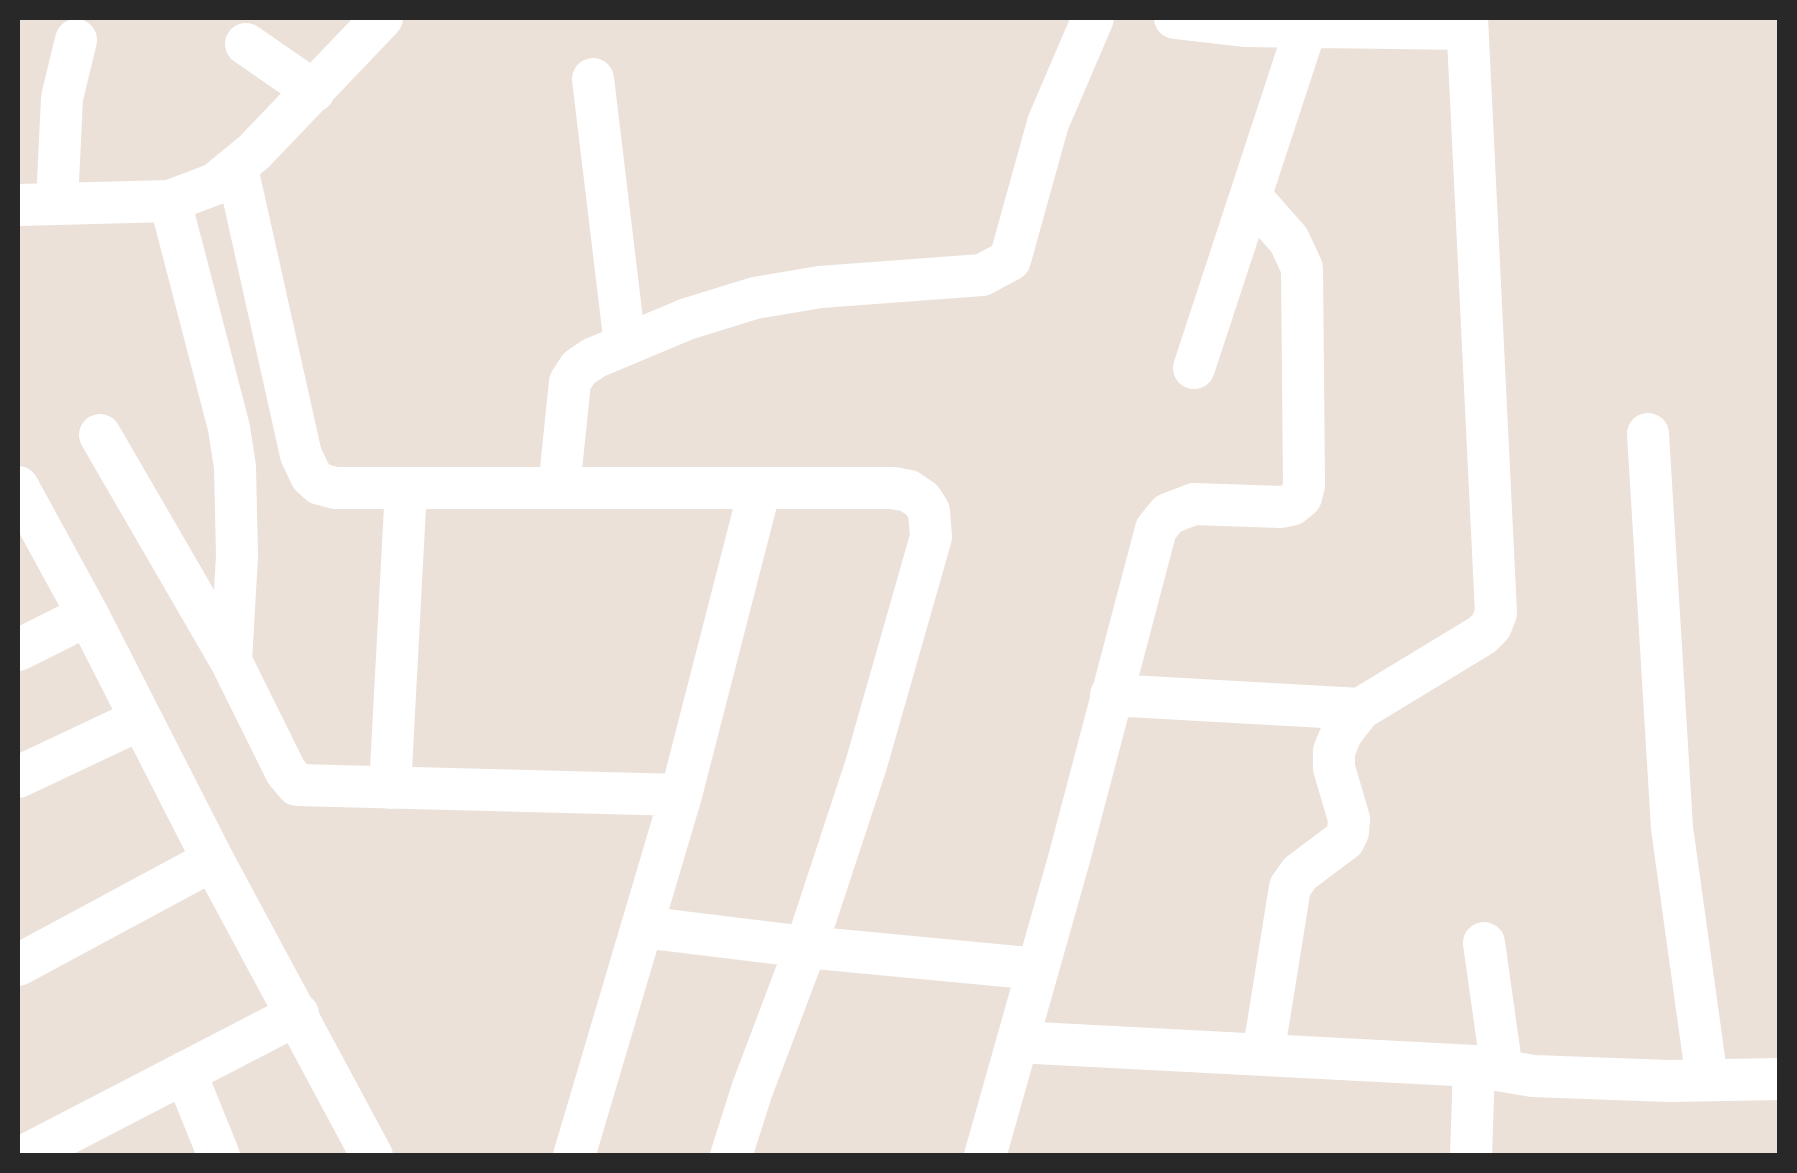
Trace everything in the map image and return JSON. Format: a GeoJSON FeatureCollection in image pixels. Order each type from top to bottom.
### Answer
{"type":"FeatureCollection","features":[{"type":"Feature","properties":{"kind":"street"},"geometry":{"type":"LineString","coordinates":[[76,40],[37,204],[170,201],[215,184],[237,168],[382,18]]}},
{"type":"Feature","properties":{"kind":"street"},"geometry":{"type":"LineString","coordinates":[[559,488],[570,382],[579,368],[688,319],[755,298],[820,287],[982,275],[1010,260],[1048,123],[1092,18]]}},
{"type":"Feature","properties":{"kind":"street"},"geometry":{"type":"LineString","coordinates":[[1176,18],[1244,26],[1308,22],[1467,23],[1496,613],[1482,635],[1360,709],[1342,732],[1334,750],[1334,768],[1348,832],[1344,840],[1300,872],[1290,887],[1263,1055]]}},
{"type":"Feature","properties":{"kind":"street"},"geometry":{"type":"LineString","coordinates":[[1194,368],[1308,22]]}},
{"type":"Feature","properties":{"kind":"street"},"geometry":{"type":"LineString","coordinates":[[246,44],[314,91]]}},
{"type":"Feature","properties":{"kind":"street"},"geometry":{"type":"LineString","coordinates":[[594,79],[625,345]]}},
{"type":"Feature","properties":{"kind":"street"},"geometry":{"type":"LineString","coordinates":[[237,168],[306,468],[320,484],[335,488],[893,488],[909,491],[922,500],[931,524],[926,557],[866,766],[731,1156]]}},
{"type":"Feature","properties":{"kind":"street"},"geometry":{"type":"LineString","coordinates":[[985,1156],[1156,529],[1168,514],[1194,504],[1282,507],[1302,497],[1302,268],[1289,240],[1251,196]]}},
{"type":"Feature","properties":{"kind":"street"},"geometry":{"type":"LineString","coordinates":[[170,201],[229,428],[235,467],[237,556],[230,661]]}},
{"type":"Feature","properties":{"kind":"street"},"geometry":{"type":"LineString","coordinates":[[1648,434],[1672,828],[1707,1080]]}},
{"type":"Feature","properties":{"kind":"street"},"geometry":{"type":"LineString","coordinates":[[100,435],[230,661],[286,772],[297,785],[681,795]]}},
{"type":"Feature","properties":{"kind":"street"},"geometry":{"type":"LineString","coordinates":[[18,486],[372,1156]]}},
{"type":"Feature","properties":{"kind":"street"},"geometry":{"type":"LineString","coordinates":[[390,788],[406,488]]}},
{"type":"Feature","properties":{"kind":"street"},"geometry":{"type":"LineString","coordinates":[[574,1156],[681,795],[760,488]]}},
{"type":"Feature","properties":{"kind":"street"},"geometry":{"type":"LineString","coordinates":[[18,650],[88,614]]}},
{"type":"Feature","properties":{"kind":"street"},"geometry":{"type":"LineString","coordinates":[[1111,695],[1360,709]]}},
{"type":"Feature","properties":{"kind":"street"},"geometry":{"type":"LineString","coordinates":[[18,777],[141,719]]}},
{"type":"Feature","properties":{"kind":"street"},"geometry":{"type":"LineString","coordinates":[[18,965],[213,860]]}},
{"type":"Feature","properties":{"kind":"street"},"geometry":{"type":"LineString","coordinates":[[642,927],[806,948],[1038,969]]}},
{"type":"Feature","properties":{"kind":"street"},"geometry":{"type":"LineString","coordinates":[[1470,1156],[1488,1069],[1484,943]]}},
{"type":"Feature","properties":{"kind":"street"},"geometry":{"type":"LineString","coordinates":[[24,1156],[298,1014]]}},
{"type":"Feature","properties":{"kind":"street"},"geometry":{"type":"LineString","coordinates":[[1017,1042],[1488,1069],[1533,1076],[1780,1079]]}},
{"type":"Feature","properties":{"kind":"street"},"geometry":{"type":"LineString","coordinates":[[185,1072],[219,1156]]}}]}
